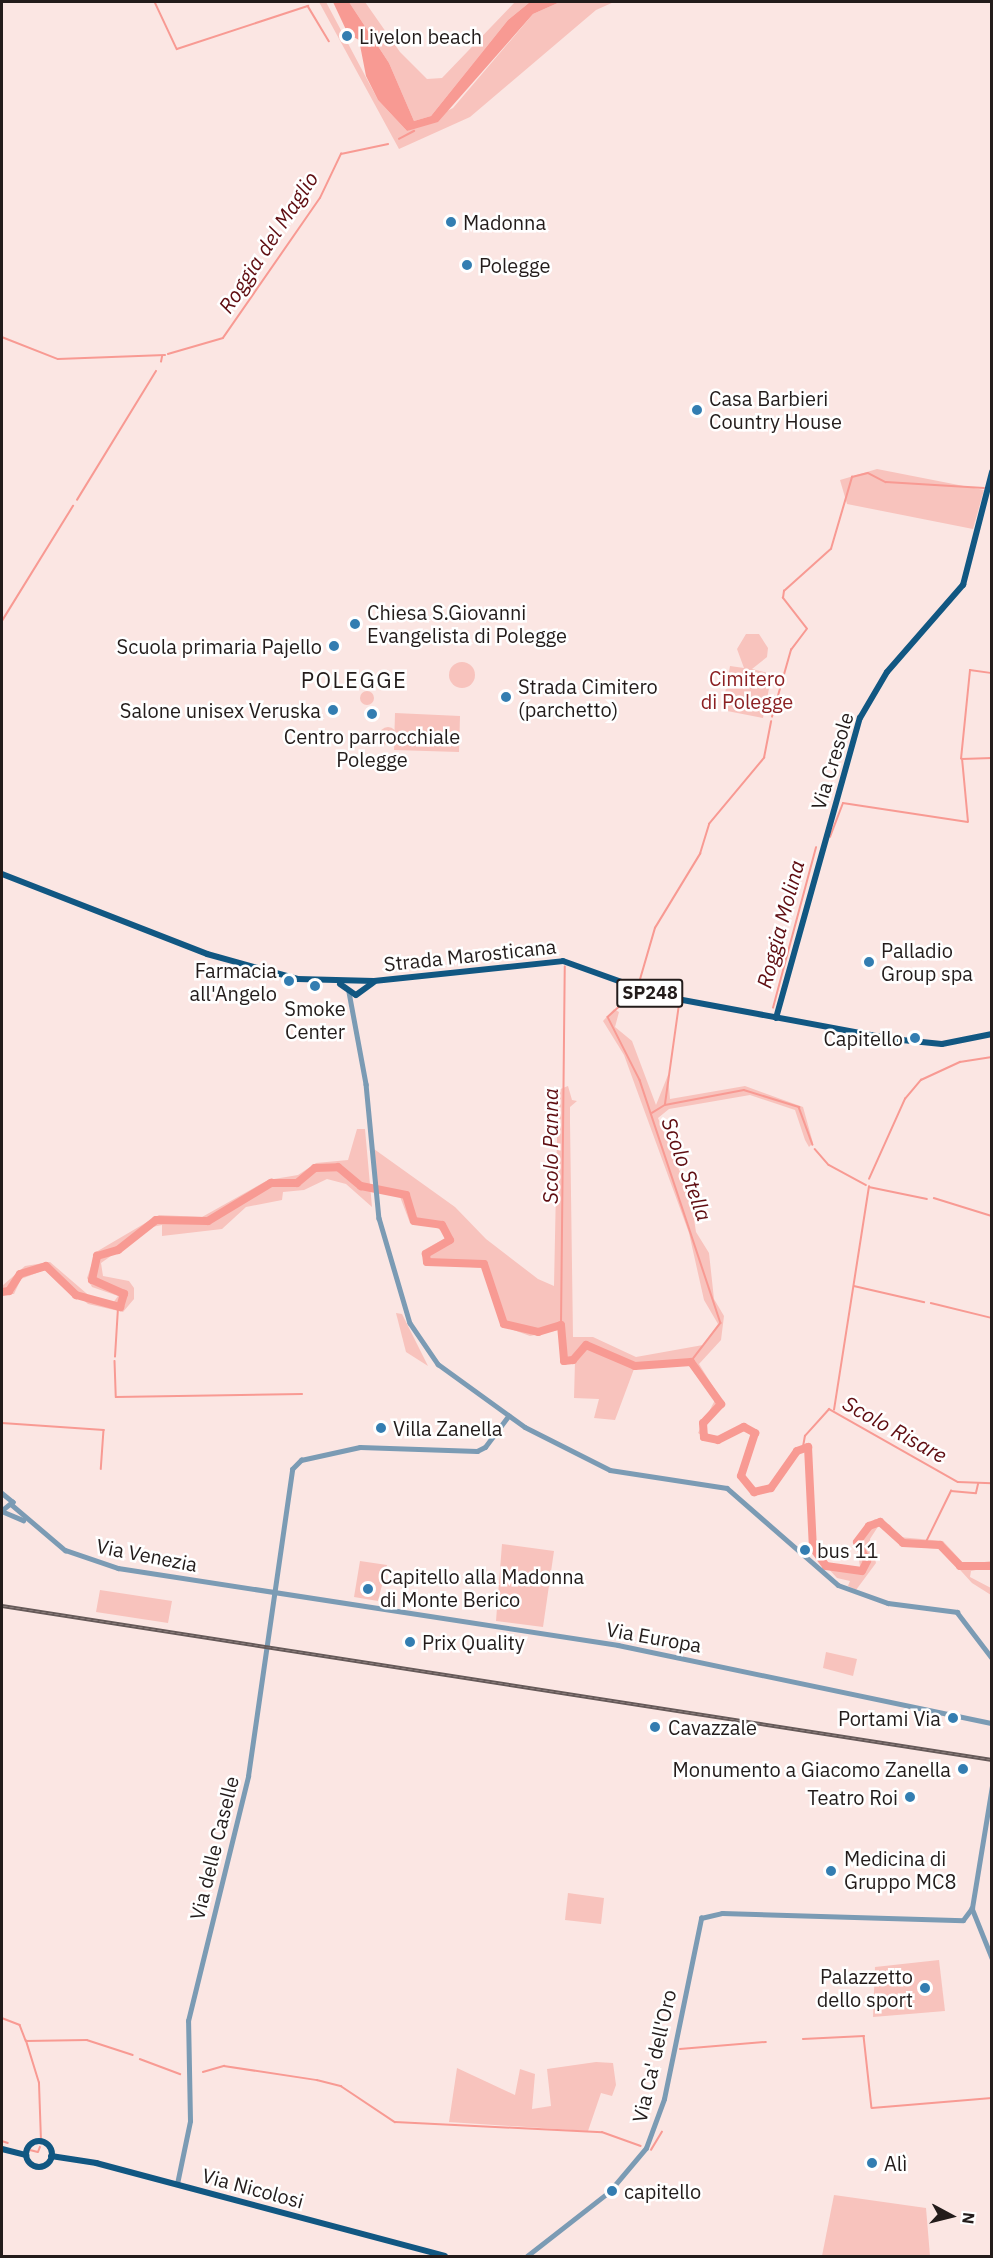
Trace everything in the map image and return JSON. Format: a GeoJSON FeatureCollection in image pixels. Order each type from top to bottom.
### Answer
{"type":"FeatureCollection","features":[{"type":"Feature","properties":{"kind":"main road","name":"Via Cresole"},"geometry":{"type":"LineString","coordinates":[[776,1018],[860,718],[881,680],[963,585],[992,472]]}},
{"type":"Feature","properties":{"kind":"main road","name":"Strada Marosticana"},"geometry":{"type":"LineString","coordinates":[[2,874],[207,954],[282,976],[338,983],[563,961],[654,994],[776,1018]]}},
{"type":"Feature","properties":{"kind":"main road","name":"Strada Marosticana"},"geometry":{"type":"LineString","coordinates":[[338,983],[348,991],[360,992],[374,981]]}},
{"type":"Feature","properties":{"kind":"main road","name":"Strada Marosticana"},"geometry":{"type":"LineString","coordinates":[[354,982],[360,992]]}},
{"type":"Feature","properties":{"kind":"main road"},"geometry":{"type":"LineString","coordinates":[[348,991],[354,982]]}},
{"type":"Feature","properties":{"kind":"main road","name":"SP248"},"geometry":{"type":"LineString","coordinates":[[776,1018],[930,1044],[989,1034]]}},
{"type":"Feature","properties":{"kind":"main road"},"geometry":{"type":"LineString","coordinates":[[2,2149],[26,2156],[40,2167],[51,2156],[40,2141],[28,2147],[26,2156]]}},
{"type":"Feature","properties":{"kind":"main road","name":"Via Nicolosi"},"geometry":{"type":"LineString","coordinates":[[51,2156],[177,2184],[445,2256]]}},
{"type":"Feature","properties":{"kind":"street"},"geometry":{"type":"LineString","coordinates":[[348,991],[366,1084],[376,1200],[398,1289],[419,1340],[438,1364],[508,1416],[610,1470],[727,1488],[838,1585],[888,1603],[957,1612],[992,1658]]}},
{"type":"Feature","properties":{"kind":"street"},"geometry":{"type":"LineString","coordinates":[[351,1011],[360,992]]}},
{"type":"Feature","properties":{"kind":"street","name":"Via delle Caselle"},"geometry":{"type":"LineString","coordinates":[[177,2184],[190,2121],[188,2022],[248,1776],[272,1594],[292,1469],[301,1460],[360,1447],[477,1450],[485,1447],[508,1416]]}},
{"type":"Feature","properties":{"kind":"street","name":"Via Venezia"},"geometry":{"type":"LineString","coordinates":[[2,1492],[11,1496],[12,1505],[26,1521]]}},
{"type":"Feature","properties":{"kind":"street"},"geometry":{"type":"LineString","coordinates":[[3,1511],[12,1505]]}},
{"type":"Feature","properties":{"kind":"street","name":"Via Venezia"},"geometry":{"type":"LineString","coordinates":[[3,1511],[26,1521],[89,1561],[272,1594]]}},
{"type":"Feature","properties":{"kind":"street","name":"Via Europa"},"geometry":{"type":"LineString","coordinates":[[272,1594],[628,1647],[814,1688],[992,1723]]}},
{"type":"Feature","properties":{"kind":"street"},"geometry":{"type":"LineString","coordinates":[[992,1786],[972,1908],[992,1958]]}},
{"type":"Feature","properties":{"kind":"street","name":"Via Ca' dell'Oro"},"geometry":{"type":"LineString","coordinates":[[527,2256],[609,2192],[646,2148],[664,2099],[701,1918],[722,1913],[959,1922],[972,1908]]}},
{"type":"Feature","properties":{"kind":"green space"},"geometry":{"type":"Polygon","coordinates":[[[319,2],[326,2],[378,100],[407,131],[453,108],[533,14],[560,2],[614,2],[596,10],[470,117],[399,149],[319,2]]]}},
{"type":"Feature","properties":{"kind":"green space"},"geometry":{"type":"Polygon","coordinates":[[[349,2],[365,2],[400,52],[427,79],[442,78],[515,2],[530,2],[508,20],[431,116],[414,121],[389,63],[349,2]]]}},
{"type":"Feature","properties":{"kind":"green space"},"geometry":{"type":"Polygon","coordinates":[[[877,469],[984,490],[973,529],[847,504],[840,480],[877,469]]]}},
{"type":"Feature","properties":{"kind":"green space","name":"Cimitero di Polegge"},"geometry":{"type":"Polygon","coordinates":[[[746,634],[759,634],[768,648],[767,657],[752,669],[772,674],[763,718],[722,710],[730,666],[744,668],[737,649],[746,634]]]}},
{"type":"Feature","properties":{"kind":"green space"},"geometry":{"type":"Polygon","coordinates":[[[462,662],[471,666],[475,675],[471,684],[462,688],[453,684],[449,675],[453,666],[462,662]]]}},
{"type":"Feature","properties":{"kind":"green space"},"geometry":{"type":"Polygon","coordinates":[[[364,691],[370,691],[374,698],[370,705],[364,705],[360,701],[360,695],[364,691]]]}},
{"type":"Feature","properties":{"kind":"green space"},"geometry":{"type":"Polygon","coordinates":[[[395,713],[460,716],[459,752],[394,750],[395,713]]]}},
{"type":"Feature","properties":{"kind":"green space"},"geometry":{"type":"Polygon","coordinates":[[[388,727],[394,730],[397,736],[394,742],[388,745],[382,742],[379,736],[382,730],[388,727]]]}},
{"type":"Feature","properties":{"kind":"green space"},"geometry":{"type":"Polygon","coordinates":[[[614,1009],[619,1012],[615,1027],[632,1041],[656,1105],[668,1075],[670,1099],[745,1086],[803,1107],[813,1143],[809,1147],[795,1110],[750,1095],[669,1109],[658,1118],[691,1199],[696,1232],[709,1253],[714,1299],[724,1316],[721,1340],[699,1364],[724,1404],[703,1426],[712,1442],[698,1433],[715,1400],[686,1362],[634,1369],[615,1420],[594,1418],[599,1399],[574,1398],[575,1361],[561,1362],[559,1330],[530,1336],[505,1327],[485,1268],[427,1264],[422,1251],[449,1236],[430,1223],[410,1223],[399,1194],[377,1192],[374,1149],[455,1207],[486,1239],[538,1279],[554,1286],[558,1090],[568,1086],[572,1100],[577,1101],[570,1107],[573,1337],[593,1337],[636,1357],[703,1345],[718,1324],[704,1300],[689,1233],[624,1055],[603,1021],[614,1009]]]}},
{"type":"Feature","properties":{"kind":"green space"},"geometry":{"type":"Polygon","coordinates":[[[357,1129],[365,1129],[372,1207],[346,1184],[327,1179],[304,1190],[283,1192],[282,1200],[246,1207],[222,1229],[162,1236],[162,1225],[152,1227],[101,1263],[103,1276],[129,1281],[134,1288],[134,1299],[123,1312],[88,1304],[47,1269],[21,1279],[14,1294],[2,1294],[2,1286],[25,1266],[50,1262],[93,1299],[113,1303],[118,1296],[92,1287],[87,1278],[96,1252],[159,1215],[202,1217],[268,1180],[298,1175],[316,1163],[348,1160],[357,1129]]]}},
{"type":"Feature","properties":{"kind":"green space"},"geometry":{"type":"Polygon","coordinates":[[[396,1313],[402,1314],[428,1366],[406,1352],[396,1313]]]}},
{"type":"Feature","properties":{"kind":"green space"},"geometry":{"type":"Polygon","coordinates":[[[875,1519],[890,1525],[899,1537],[943,1541],[965,1565],[991,1561],[991,1567],[971,1571],[970,1577],[991,1588],[991,1595],[972,1583],[941,1549],[901,1546],[879,1525],[870,1539],[876,1563],[856,1590],[848,1586],[850,1581],[837,1578],[812,1551],[817,1543],[818,1553],[832,1566],[860,1567],[856,1539],[875,1519]]]}},
{"type":"Feature","properties":{"kind":"green space"},"geometry":{"type":"Polygon","coordinates":[[[502,1544],[554,1551],[543,1627],[496,1621],[502,1544]]]}},
{"type":"Feature","properties":{"kind":"green space"},"geometry":{"type":"Polygon","coordinates":[[[360,1561],[387,1565],[378,1601],[354,1597],[360,1561]]]}},
{"type":"Feature","properties":{"kind":"green space"},"geometry":{"type":"Polygon","coordinates":[[[100,1590],[172,1601],[168,1623],[96,1612],[100,1590]]]}},
{"type":"Feature","properties":{"kind":"green space"},"geometry":{"type":"Polygon","coordinates":[[[826,1652],[857,1659],[853,1676],[823,1668],[826,1652]]]}},
{"type":"Feature","properties":{"kind":"green space"},"geometry":{"type":"Polygon","coordinates":[[[568,1893],[604,1898],[601,1924],[565,1920],[568,1893]]]}},
{"type":"Feature","properties":{"kind":"green space"},"geometry":{"type":"Polygon","coordinates":[[[939,1960],[945,2011],[873,2017],[875,1967],[939,1960]]]}},
{"type":"Feature","properties":{"kind":"green space"},"geometry":{"type":"Polygon","coordinates":[[[596,2062],[613,2063],[616,2085],[612,2096],[601,2093],[588,2131],[449,2122],[457,2068],[515,2095],[520,2069],[535,2074],[532,2109],[551,2106],[547,2069],[596,2062]]]}},
{"type":"Feature","properties":{"kind":"green space"},"geometry":{"type":"Polygon","coordinates":[[[834,2195],[926,2208],[930,2256],[822,2256],[834,2195]]]}},
{"type":"Feature","properties":{"kind":"shaded area"},"geometry":{"type":"Polygon","coordinates":[[[333,2],[349,2],[389,63],[414,121],[431,116],[508,20],[530,2],[560,2],[533,14],[438,122],[407,131],[378,100],[366,76],[359,40],[348,34],[333,2]]]}},
{"type":"Feature","properties":{"kind":"waterway"},"geometry":{"type":"LineString","coordinates":[[155,2],[177,49],[308,6],[329,41]]}},
{"type":"Feature","properties":{"kind":"waterway","name":"Roggia del Maglio"},"geometry":{"type":"LineString","coordinates":[[399,139],[414,131]]}},
{"type":"Feature","properties":{"kind":"waterway","name":"Roggia del Maglio"},"geometry":{"type":"LineString","coordinates":[[168,354],[223,338],[320,198],[341,154],[388,144]]}},
{"type":"Feature","properties":{"kind":"waterway","name":"Roggia del Maglio"},"geometry":{"type":"LineString","coordinates":[[2,337],[58,359],[165,355]]}},
{"type":"Feature","properties":{"kind":"waterway"},"geometry":{"type":"LineString","coordinates":[[161,362],[162,357]]}},
{"type":"Feature","properties":{"kind":"waterway"},"geometry":{"type":"LineString","coordinates":[[77,500],[156,371]]}},
{"type":"Feature","properties":{"kind":"waterway","name":"Scolo Stella"},"geometry":{"type":"LineString","coordinates":[[772,717],[791,650],[807,629],[783,598],[784,591],[831,549],[852,477],[868,473],[886,482],[984,488]]}},
{"type":"Feature","properties":{"kind":"waterway"},"geometry":{"type":"LineString","coordinates":[[2,621],[73,506]]}},
{"type":"Feature","properties":{"kind":"waterway"},"geometry":{"type":"LineString","coordinates":[[961,759],[970,670],[992,673]]}},
{"type":"Feature","properties":{"kind":"waterway","name":"Scolo Stella"},"geometry":{"type":"LineString","coordinates":[[639,983],[655,928],[700,854],[709,824],[764,758],[771,722]]}},
{"type":"Feature","properties":{"kind":"waterway","name":"Roggia Molina"},"geometry":{"type":"LineString","coordinates":[[830,837],[843,803],[968,822],[962,759],[992,758]]}},
{"type":"Feature","properties":{"kind":"waterway","name":"Roggia Molina"},"geometry":{"type":"LineString","coordinates":[[773,1008],[816,848]]}},
{"type":"Feature","properties":{"kind":"waterway","name":"Scolo Panna"},"geometry":{"type":"LineString","coordinates":[[561,1325],[565,967]]}},
{"type":"Feature","properties":{"kind":"waterway","name":"Scolo Stella"},"geometry":{"type":"LineString","coordinates":[[635,993],[608,1017],[640,1080],[721,1323],[691,1362]]}},
{"type":"Feature","properties":{"kind":"waterway","name":"Roggia Molina"},"geometry":{"type":"LineString","coordinates":[[665,1104],[679,1004]]}},
{"type":"Feature","properties":{"kind":"waterway"},"geometry":{"type":"LineString","coordinates":[[869,1179],[905,1099],[921,1080],[960,1062],[992,1057]]}},
{"type":"Feature","properties":{"kind":"waterway"},"geometry":{"type":"LineString","coordinates":[[652,1113],[665,1105],[744,1090],[799,1107],[813,1145]]}},
{"type":"Feature","properties":{"kind":"waterway"},"geometry":{"type":"LineString","coordinates":[[815,1149],[829,1165],[866,1185]]}},
{"type":"Feature","properties":{"kind":"waterway"},"geometry":{"type":"LineString","coordinates":[[2,1292],[9,1291],[20,1274],[46,1266],[76,1295],[120,1307],[124,1294],[92,1280],[97,1256],[118,1250],[156,1220],[208,1221],[271,1183],[297,1183],[315,1168],[338,1167],[361,1186],[406,1195],[414,1221],[442,1225],[450,1240],[426,1254],[427,1262],[484,1264],[504,1324],[538,1332],[561,1325],[564,1361],[573,1360],[586,1345],[635,1366],[691,1362],[721,1404],[703,1423],[704,1437],[718,1440],[744,1427],[755,1433],[741,1476],[754,1492],[771,1488],[797,1451],[808,1447],[813,1548],[826,1566],[862,1571],[867,1561],[857,1542],[869,1526],[880,1522],[903,1543],[940,1545],[960,1566],[992,1566]]}},
{"type":"Feature","properties":{"kind":"waterway"},"geometry":{"type":"LineString","coordinates":[[834,1410],[869,1187],[927,1199]]}},
{"type":"Feature","properties":{"kind":"waterway"},"geometry":{"type":"LineString","coordinates":[[934,1198],[992,1216]]}},
{"type":"Feature","properties":{"kind":"waterway"},"geometry":{"type":"LineString","coordinates":[[854,1286],[924,1302]]}},
{"type":"Feature","properties":{"kind":"waterway"},"geometry":{"type":"LineString","coordinates":[[931,1303],[992,1318]]}},
{"type":"Feature","properties":{"kind":"waterway"},"geometry":{"type":"LineString","coordinates":[[115,1357],[118,1308]]}},
{"type":"Feature","properties":{"kind":"waterway"},"geometry":{"type":"LineString","coordinates":[[115,1361],[116,1397],[302,1394]]}},
{"type":"Feature","properties":{"kind":"waterway","name":"Scolo Risare"},"geometry":{"type":"LineString","coordinates":[[803,1447],[805,1436],[829,1409],[958,1482],[992,1483]]}},
{"type":"Feature","properties":{"kind":"waterway"},"geometry":{"type":"LineString","coordinates":[[2,1423],[104,1430],[101,1469]]}},
{"type":"Feature","properties":{"kind":"waterway"},"geometry":{"type":"LineString","coordinates":[[926,1542],[951,1491],[976,1493],[978,1484]]}},
{"type":"Feature","properties":{"kind":"waterway"},"geometry":{"type":"LineString","coordinates":[[2,2018],[20,2025],[26,2041]]}},
{"type":"Feature","properties":{"kind":"waterway"},"geometry":{"type":"LineString","coordinates":[[803,2039],[864,2036],[872,2108],[992,2098]]}},
{"type":"Feature","properties":{"kind":"waterway"},"geometry":{"type":"LineString","coordinates":[[41,2141],[39,2083],[26,2041],[87,2040],[133,2055]]}},
{"type":"Feature","properties":{"kind":"waterway"},"geometry":{"type":"LineString","coordinates":[[680,2049],[766,2042]]}},
{"type":"Feature","properties":{"kind":"waterway"},"geometry":{"type":"LineString","coordinates":[[140,2059],[180,2074]]}},
{"type":"Feature","properties":{"kind":"waterway"},"geometry":{"type":"LineString","coordinates":[[203,2072],[224,2066],[317,2080],[341,2086],[395,2122],[602,2132],[641,2146]]}},
{"type":"Feature","properties":{"kind":"waterway"},"geometry":{"type":"LineString","coordinates":[[651,2150],[662,2132]]}},
{"type":"Feature","properties":{"kind":"waterway"},"geometry":{"type":"LineString","coordinates":[[2,2141],[8,2143]]}},
{"type":"Feature","properties":{"kind":"waterway"},"geometry":{"type":"LineString","coordinates":[[26,2149],[38,2152],[40,2147]]}},
{"type":"Feature","properties":{"kind":"railway"},"geometry":{"type":"LineString","coordinates":[[2,1606],[992,1760]]}},
{"type":"Feature","properties":{"kind":"place","name":"Livelon beach"},"geometry":{"type":"Point","coordinates":[347,36]}},
{"type":"Feature","properties":{"kind":"place","name":"Madonna"},"geometry":{"type":"Point","coordinates":[451,222]}},
{"type":"Feature","properties":{"kind":"place","name":"Polegge"},"geometry":{"type":"Point","coordinates":[467,265]}},
{"type":"Feature","properties":{"kind":"place","name":"Casa Barbieri Country House"},"geometry":{"type":"Point","coordinates":[697,410]}},
{"type":"Feature","properties":{"kind":"place","name":"Chiesa S.Giovanni Evangelista di Polegge"},"geometry":{"type":"Point","coordinates":[355,624]}},
{"type":"Feature","properties":{"kind":"place","name":"Scuola primaria Pajello"},"geometry":{"type":"Point","coordinates":[334,646]}},
{"type":"Feature","properties":{"kind":"place","name":"Strada Cimitero (parchetto)"},"geometry":{"type":"Point","coordinates":[506,697]}},
{"type":"Feature","properties":{"kind":"place","name":"Salone unisex Veruska"},"geometry":{"type":"Point","coordinates":[333,710]}},
{"type":"Feature","properties":{"kind":"place","name":"Centro parrocchiale Polegge"},"geometry":{"type":"Point","coordinates":[372,714]}},
{"type":"Feature","properties":{"kind":"place","name":"Palladio Group spa"},"geometry":{"type":"Point","coordinates":[869,962]}},
{"type":"Feature","properties":{"kind":"place","name":"Farmacia all'Angelo"},"geometry":{"type":"Point","coordinates":[289,981]}},
{"type":"Feature","properties":{"kind":"place","name":"Smoke Center"},"geometry":{"type":"Point","coordinates":[315,986]}},
{"type":"Feature","properties":{"kind":"place","name":"Capitello"},"geometry":{"type":"Point","coordinates":[915,1038]}},
{"type":"Feature","properties":{"kind":"place","name":"Villa Zanella"},"geometry":{"type":"Point","coordinates":[381,1428]}},
{"type":"Feature","properties":{"kind":"place","name":"bus 11"},"geometry":{"type":"Point","coordinates":[805,1550]}},
{"type":"Feature","properties":{"kind":"place","name":"Capitello alla Madonna di Monte Berico"},"geometry":{"type":"Point","coordinates":[368,1589]}},
{"type":"Feature","properties":{"kind":"place","name":"Prix Quality"},"geometry":{"type":"Point","coordinates":[410,1642]}},
{"type":"Feature","properties":{"kind":"place","name":"Portami Via"},"geometry":{"type":"Point","coordinates":[953,1718]}},
{"type":"Feature","properties":{"kind":"place","name":"Cavazzale"},"geometry":{"type":"Point","coordinates":[655,1727]}},
{"type":"Feature","properties":{"kind":"place","name":"Monumento a Giacomo Zanella"},"geometry":{"type":"Point","coordinates":[963,1769]}},
{"type":"Feature","properties":{"kind":"place","name":"Teatro Roi"},"geometry":{"type":"Point","coordinates":[910,1797]}},
{"type":"Feature","properties":{"kind":"place","name":"Medicina di Gruppo MC8"},"geometry":{"type":"Point","coordinates":[831,1871]}},
{"type":"Feature","properties":{"kind":"place","name":"Palazzetto dello sport"},"geometry":{"type":"Point","coordinates":[925,1988]}},
{"type":"Feature","properties":{"kind":"place","name":"Alì"},"geometry":{"type":"Point","coordinates":[872,2163]}},
{"type":"Feature","properties":{"kind":"place","name":"capitello"},"geometry":{"type":"Point","coordinates":[612,2191]}},
{"type":"Feature","properties":{"kind":"district","name":"POLEGGE"},"geometry":{"type":"Point","coordinates":[354,680]}}]}
